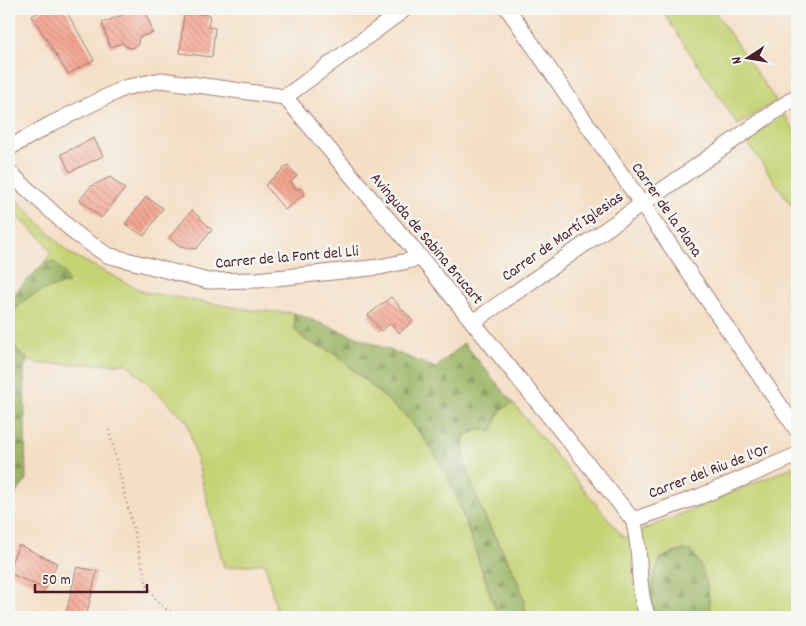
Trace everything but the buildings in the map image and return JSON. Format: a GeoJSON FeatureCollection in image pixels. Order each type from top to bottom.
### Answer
{"type":"FeatureCollection","features":[{"type":"Feature","properties":{"kind":"street"},"geometry":{"type":"LineString","coordinates":[[9,148],[51,124],[124,88],[161,80],[285,97],[405,9]]}},
{"type":"Feature","properties":{"kind":"street","name":"Carrer de la Plana"},"geometry":{"type":"LineString","coordinates":[[508,9],[640,204],[797,430]]}},
{"type":"Feature","properties":{"kind":"street","name":"Carrer de Martí Iglesias"},"geometry":{"type":"LineString","coordinates":[[473,322],[797,96]]}},
{"type":"Feature","properties":{"kind":"street","name":"Avinguda de Sabina Brucart"},"geometry":{"type":"LineString","coordinates":[[285,97],[421,258],[633,520]]}},
{"type":"Feature","properties":{"kind":"street","name":"Carrer de la Font del Lli"},"geometry":{"type":"LineString","coordinates":[[9,172],[76,234],[106,255],[208,281],[257,280],[371,268],[421,258]]}},
{"type":"Feature","properties":{"kind":"street","name":"Carrer del Riu de l'Or"},"geometry":{"type":"LineString","coordinates":[[633,520],[701,496],[797,455]]}},
{"type":"Feature","properties":{"kind":"street"},"geometry":{"type":"LineString","coordinates":[[633,520],[640,553],[641,600],[648,617]]}},
{"type":"Feature","properties":{"kind":"path"},"geometry":{"type":"LineString","coordinates":[[109,430],[147,585],[156,601],[169,613],[186,617]]}},
{"type":"Feature","properties":{"kind":"green space"},"geometry":{"type":"Polygon","coordinates":[[[661,9],[713,9],[776,101],[738,125],[661,9]]]}},
{"type":"Feature","properties":{"kind":"green space"},"geometry":{"type":"Polygon","coordinates":[[[784,115],[797,134],[797,214],[746,140],[784,115]]]}},
{"type":"Feature","properties":{"kind":"green space"},"geometry":{"type":"Polygon","coordinates":[[[9,192],[69,253],[144,292],[251,310],[294,313],[295,330],[307,341],[334,353],[410,420],[432,450],[448,477],[460,506],[498,617],[278,617],[265,563],[224,568],[187,421],[127,364],[39,364],[27,359],[19,352],[11,335],[11,325],[17,307],[35,294],[68,283],[54,262],[44,263],[51,253],[43,240],[9,209],[9,192]]]}},
{"type":"Feature","properties":{"kind":"green space"},"geometry":{"type":"Polygon","coordinates":[[[54,262],[64,272],[68,283],[40,292],[24,300],[14,314],[11,323],[12,340],[15,347],[28,359],[24,368],[26,481],[9,502],[9,299],[44,263],[54,262]]]}},
{"type":"Feature","properties":{"kind":"green space"},"geometry":{"type":"Polygon","coordinates":[[[294,313],[436,368],[464,343],[513,403],[500,410],[492,432],[482,430],[465,435],[463,448],[473,487],[489,526],[517,581],[526,617],[498,617],[460,506],[448,477],[429,445],[410,420],[334,353],[307,341],[295,330],[294,313]]]}},
{"type":"Feature","properties":{"kind":"green space"},"geometry":{"type":"Polygon","coordinates":[[[513,403],[624,538],[797,465],[797,617],[710,617],[705,581],[676,552],[661,558],[655,572],[647,617],[526,617],[524,600],[519,584],[473,490],[466,470],[463,451],[465,435],[482,430],[492,432],[501,411],[504,407],[513,403]]]}},
{"type":"Feature","properties":{"kind":"green space"},"geometry":{"type":"Polygon","coordinates":[[[683,550],[691,551],[704,574],[708,591],[710,617],[647,617],[655,572],[662,558],[683,550]]]}}]}
